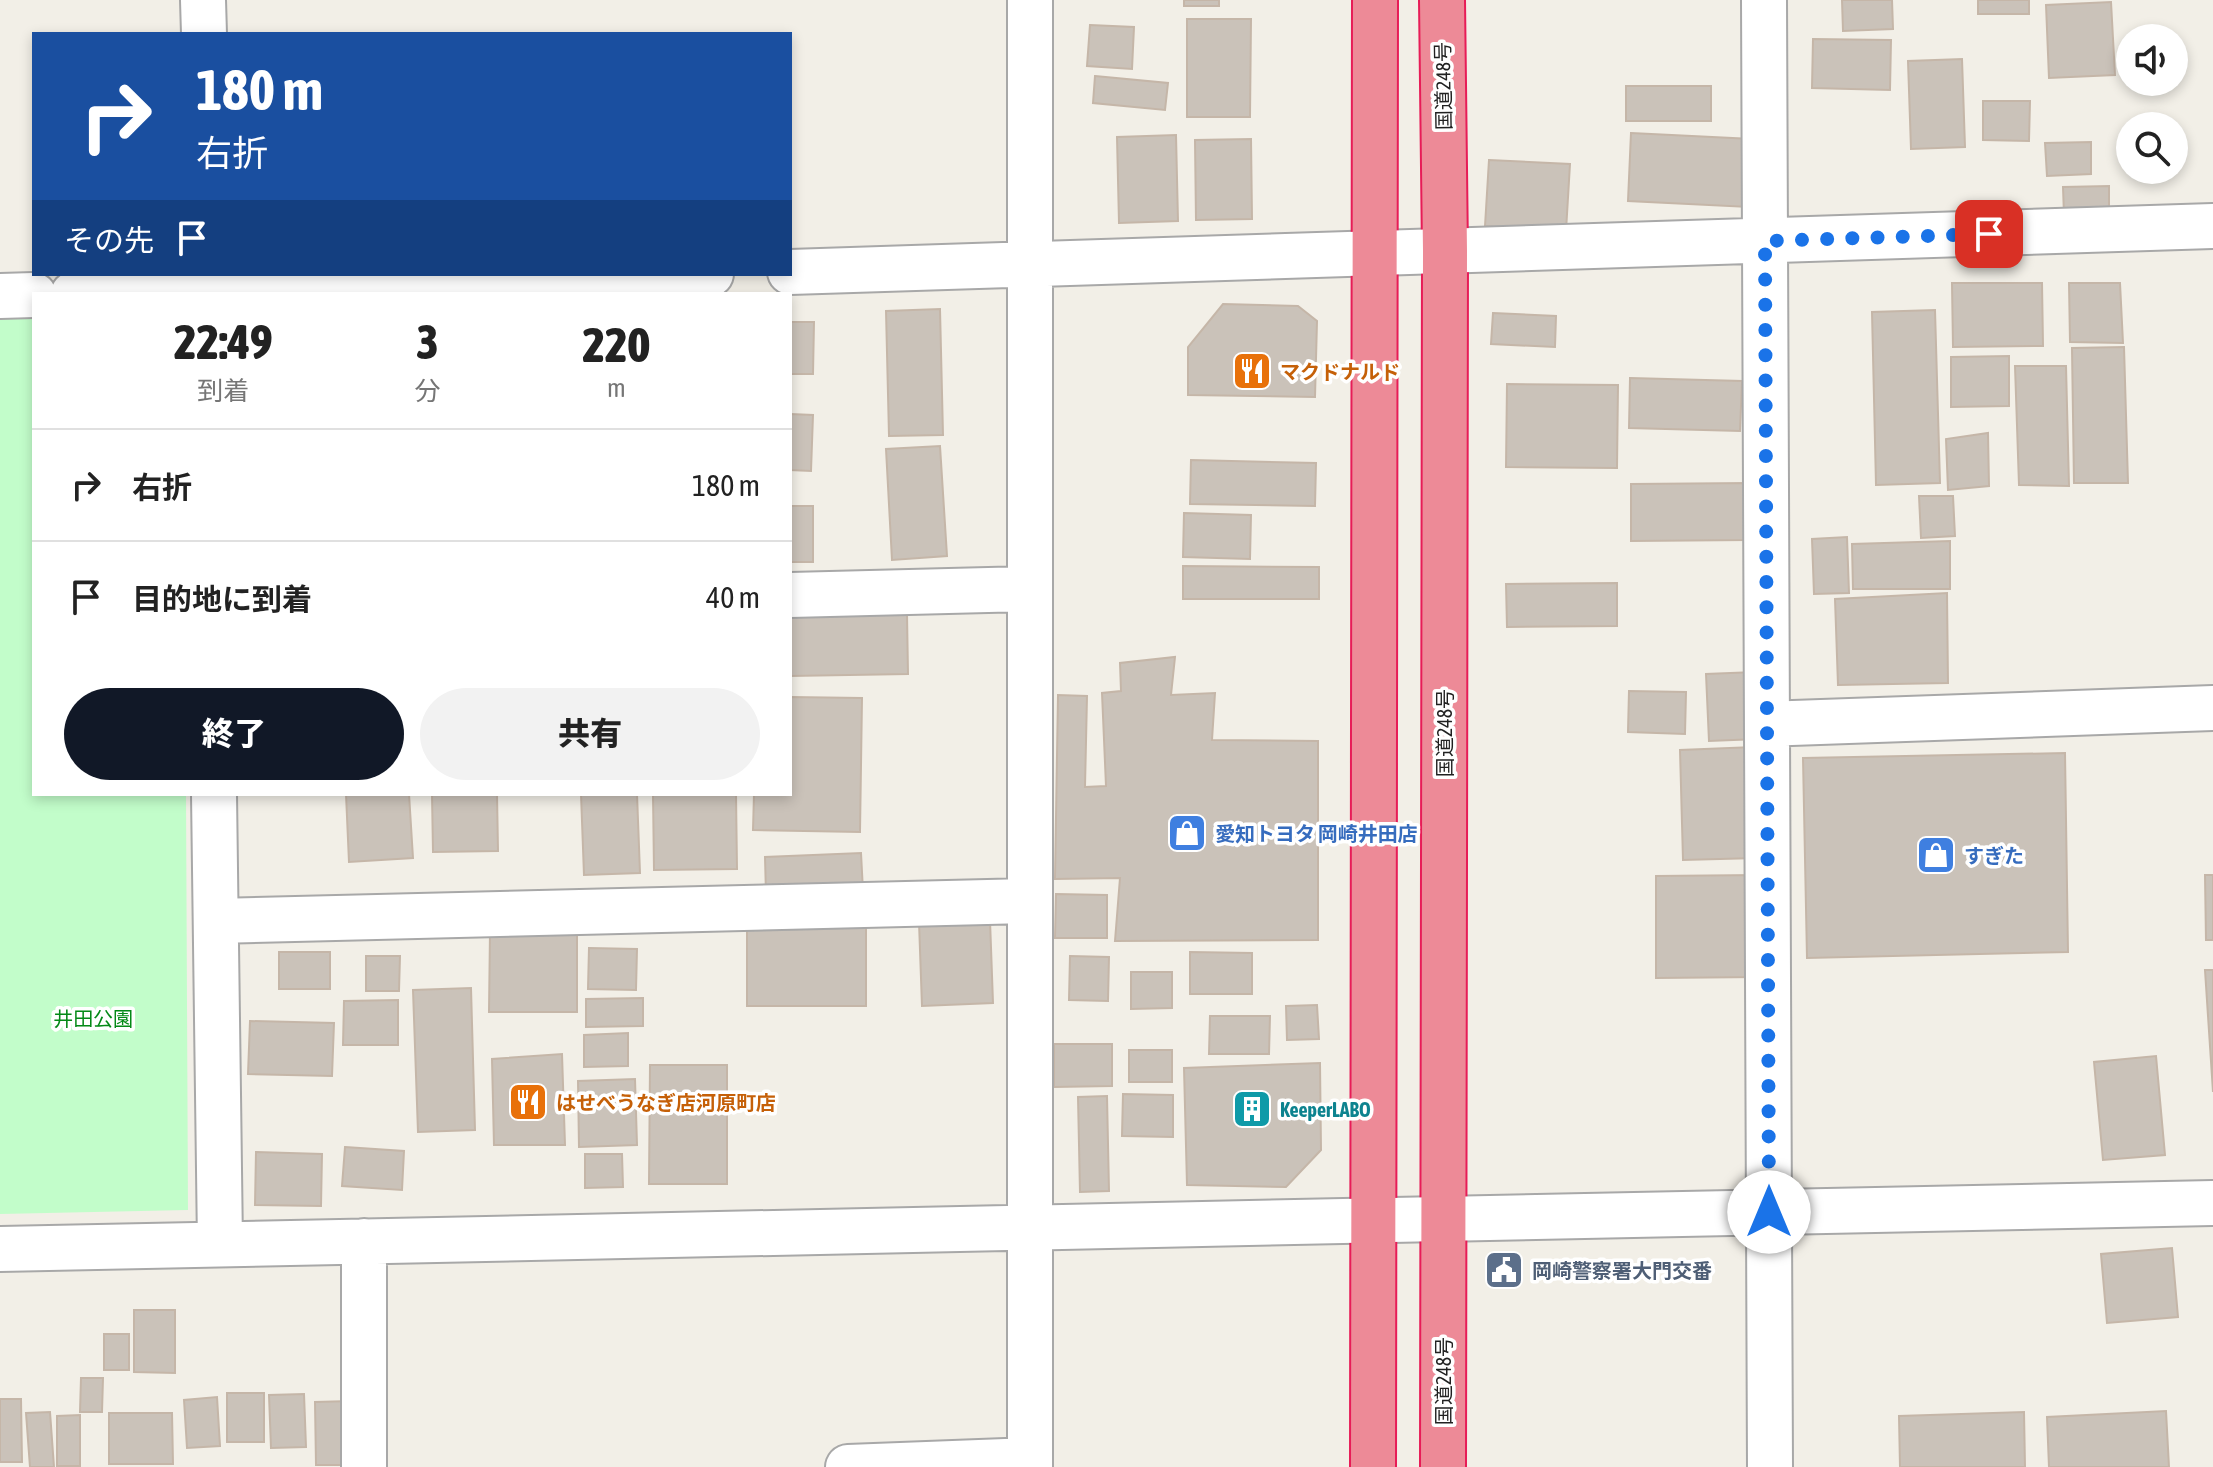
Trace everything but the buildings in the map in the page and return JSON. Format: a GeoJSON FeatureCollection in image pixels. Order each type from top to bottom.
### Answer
{"type":"FeatureCollection","features":[{"type":"Feature","properties":{"kind":"highway"},"geometry":{"type":"LineString","coordinates":[[1373,1467],[1375,0]]}},
{"type":"Feature","properties":{"kind":"highway","name":"国道248号"},"geometry":{"type":"LineString","coordinates":[[1442,0],[1445,251],[1443,1467]]}},
{"type":"Feature","properties":{"kind":"street"},"geometry":{"type":"LineString","coordinates":[[203,0],[204,32]]}},
{"type":"Feature","properties":{"kind":"street"},"geometry":{"type":"LineString","coordinates":[[848,1467],[1030,1464],[1030,0]]}},
{"type":"Feature","properties":{"kind":"street"},"geometry":{"type":"LineString","coordinates":[[1764,0],[1770,1467]]}},
{"type":"Feature","properties":{"kind":"street"},"geometry":{"type":"LineString","coordinates":[[792,272],[2213,226]]}},
{"type":"Feature","properties":{"kind":"street"},"geometry":{"type":"LineString","coordinates":[[106,292],[207,286],[627,276]]}},
{"type":"Feature","properties":{"kind":"street"},"geometry":{"type":"LineString","coordinates":[[0,296],[32,295]]}},
{"type":"Feature","properties":{"kind":"street"},"geometry":{"type":"LineString","coordinates":[[792,595],[1030,589]]}},
{"type":"Feature","properties":{"kind":"street"},"geometry":{"type":"LineString","coordinates":[[1767,724],[2213,708]]}},
{"type":"Feature","properties":{"kind":"street"},"geometry":{"type":"LineString","coordinates":[[214,796],[220,1244]]}},
{"type":"Feature","properties":{"kind":"street"},"geometry":{"type":"LineString","coordinates":[[216,921],[1030,901]]}},
{"type":"Feature","properties":{"kind":"street"},"geometry":{"type":"LineString","coordinates":[[0,1249],[2213,1203]]}},
{"type":"Feature","properties":{"kind":"street"},"geometry":{"type":"LineString","coordinates":[[364,1241],[364,1467]]}},
{"type":"Feature","properties":{"kind":"green space","name":"井田公園"},"geometry":{"type":"Polygon","coordinates":[[[32,313],[32,796],[186,796],[188,1210],[0,1214],[0,314],[32,313]]]}},
{"type":"Feature","properties":{"kind":"place","name":"マクドナルド"},"geometry":{"type":"Point","coordinates":[1252,371]}},
{"type":"Feature","properties":{"kind":"place","name":"愛知トヨタ 岡崎井田店"},"geometry":{"type":"Point","coordinates":[1187,833]}},
{"type":"Feature","properties":{"kind":"place","name":"すぎた"},"geometry":{"type":"Point","coordinates":[1936,855]}},
{"type":"Feature","properties":{"kind":"place","name":"はせべうなぎ店河原町店"},"geometry":{"type":"Point","coordinates":[528,1102]}},
{"type":"Feature","properties":{"kind":"place","name":"KeeperLABO"},"geometry":{"type":"Point","coordinates":[1252,1109]}},
{"type":"Feature","properties":{"kind":"place","name":"岡崎警察署大門交番"},"geometry":{"type":"Point","coordinates":[1504,1270]}},
{"type":"Feature","properties":{"kind":"route"},"geometry":{"type":"LineString","coordinates":[[1769,1212],[1765,241],[1989,234]]}}]}
